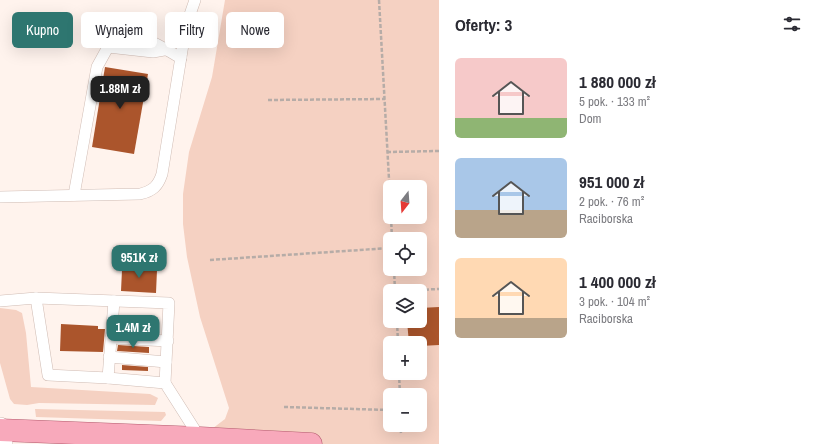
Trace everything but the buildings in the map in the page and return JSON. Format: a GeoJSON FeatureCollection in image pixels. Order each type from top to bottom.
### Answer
{"type":"FeatureCollection","features":[{"type":"Feature","properties":{"kind":"main road"},"geometry":{"type":"LineString","coordinates":[[1,433],[200,438],[311,444]]}},
{"type":"Feature","properties":{"kind":"lane"},"geometry":{"type":"LineString","coordinates":[[0,197],[140,194],[155,188],[162,174],[186,26],[195,0]]}},
{"type":"Feature","properties":{"kind":"lane"},"geometry":{"type":"LineString","coordinates":[[74,195],[97,67],[108,47],[153,52],[164,50],[181,58]]}},
{"type":"Feature","properties":{"kind":"lane"},"geometry":{"type":"LineString","coordinates":[[36,298],[48,375],[165,383]]}},
{"type":"Feature","properties":{"kind":"lane"},"geometry":{"type":"LineString","coordinates":[[0,301],[36,298],[170,303],[165,383],[200,438]]}},
{"type":"Feature","properties":{"kind":"lane"},"geometry":{"type":"LineString","coordinates":[[108,378],[114,301]]}},
{"type":"Feature","properties":{"kind":"lane"},"geometry":{"type":"LineString","coordinates":[[111,338],[168,341]]}},
{"type":"Feature","properties":{"kind":"lane"},"geometry":{"type":"LineString","coordinates":[[109,357],[166,362]]}},
{"type":"Feature","properties":{"kind":"path"},"geometry":{"type":"LineString","coordinates":[[379,0],[389,180]]}},
{"type":"Feature","properties":{"kind":"path"},"geometry":{"type":"LineString","coordinates":[[268,100],[385,99]]}},
{"type":"Feature","properties":{"kind":"path"},"geometry":{"type":"LineString","coordinates":[[388,152],[439,151]]}},
{"type":"Feature","properties":{"kind":"path"},"geometry":{"type":"LineString","coordinates":[[210,260],[383,248]]}},
{"type":"Feature","properties":{"kind":"path"},"geometry":{"type":"LineString","coordinates":[[427,290],[439,289]]}},
{"type":"Feature","properties":{"kind":"path"},"geometry":{"type":"LineString","coordinates":[[284,408],[383,410]]}},
{"type":"Feature","properties":{"kind":"shaded area"},"geometry":{"type":"Polygon","coordinates":[[[225,0],[439,0],[439,444],[312,444],[200,438],[225,419],[229,408],[200,317],[187,257],[183,224],[183,194],[189,152],[212,77],[225,0]]]}},
{"type":"Feature","properties":{"kind":"shaded area"},"geometry":{"type":"Polygon","coordinates":[[[0,308],[16,310],[22,313],[26,333],[31,387],[150,394],[158,398],[155,405],[14,404],[10,399],[0,363],[0,308]]]}},
{"type":"Feature","properties":{"kind":"shaded area"},"geometry":{"type":"Polygon","coordinates":[[[35,409],[165,412],[166,415],[161,421],[36,417],[35,409]]]}}]}
